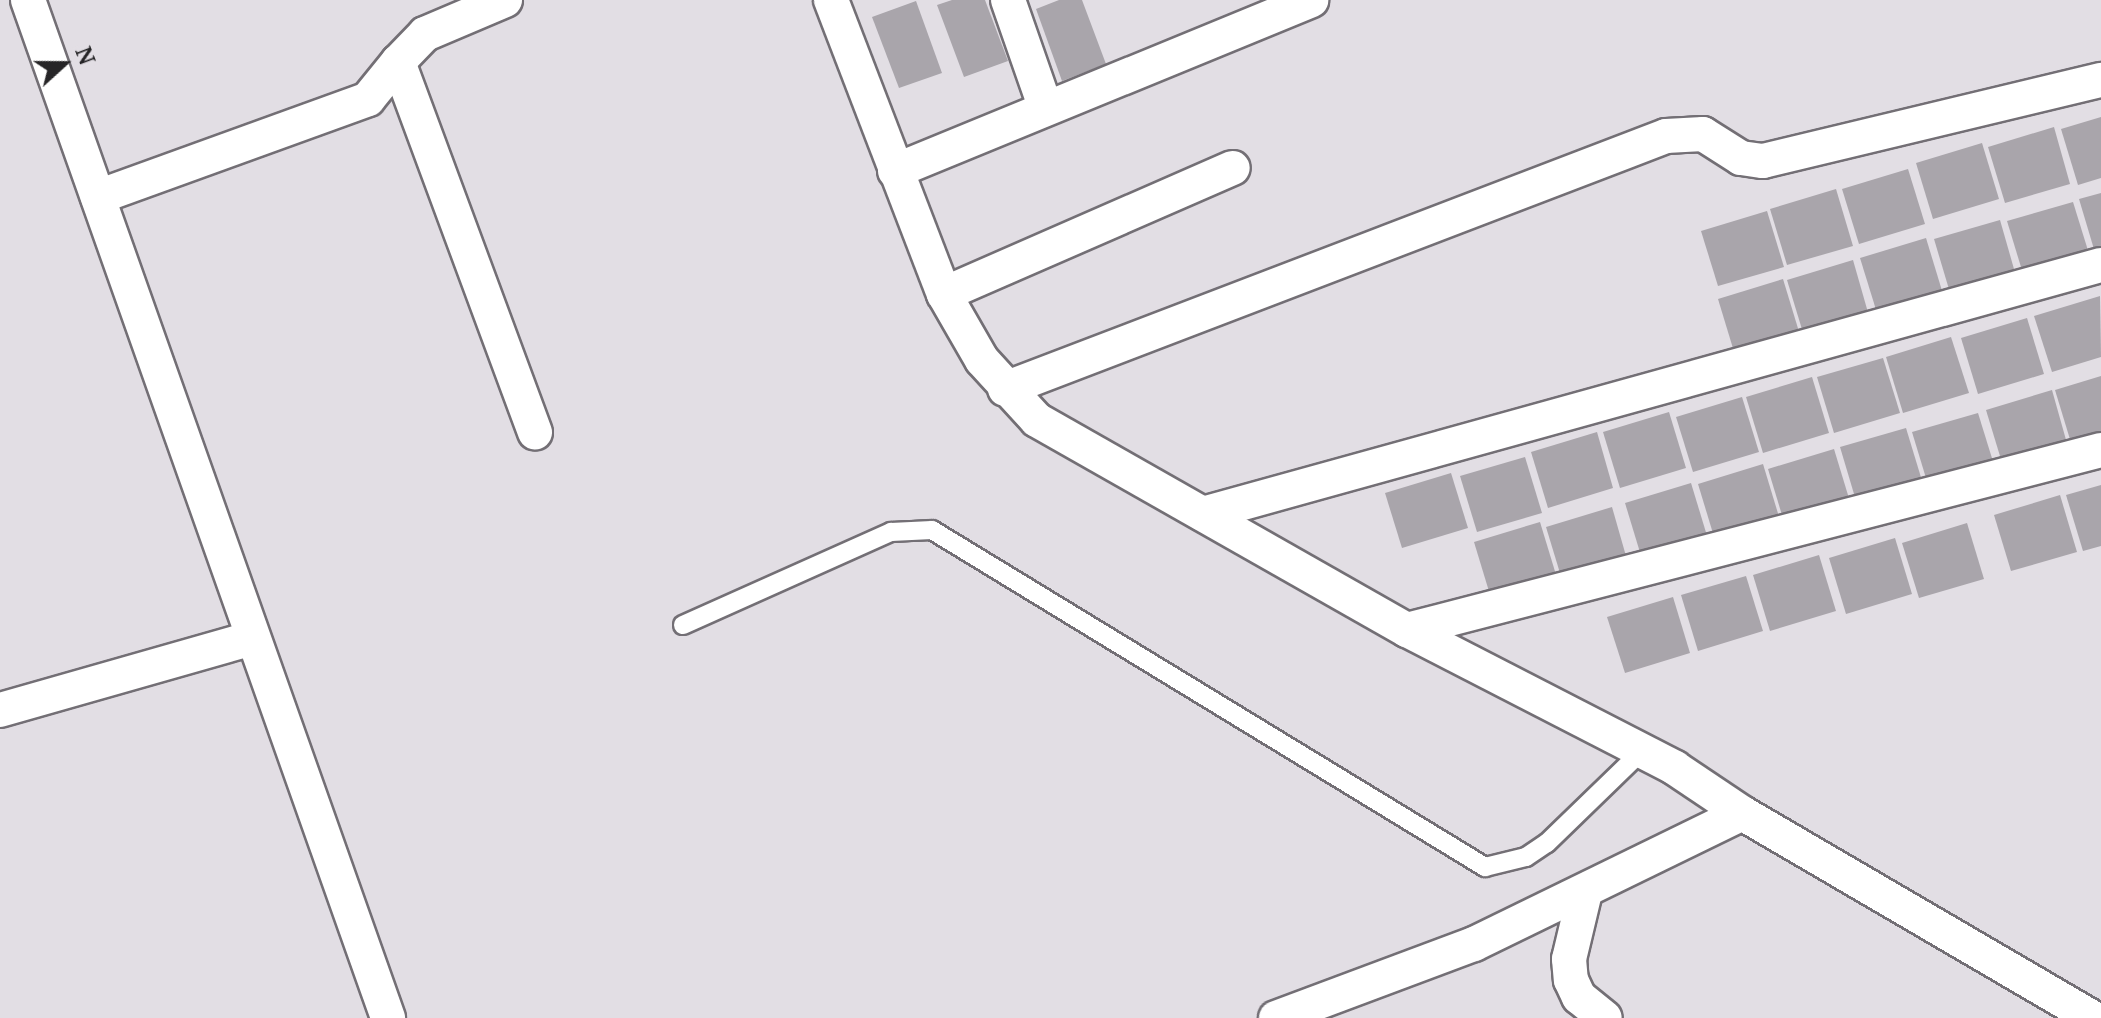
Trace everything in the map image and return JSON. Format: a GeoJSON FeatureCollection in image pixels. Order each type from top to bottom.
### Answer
{"type":"FeatureCollection","features":[{"type":"Feature","properties":{"kind":"street"},"geometry":{"type":"LineString","coordinates":[[28,0],[388,1018]]}},
{"type":"Feature","properties":{"kind":"street"},"geometry":{"type":"LineString","coordinates":[[98,197],[368,99],[425,34],[505,0]]}},
{"type":"Feature","properties":{"kind":"street"},"geometry":{"type":"LineString","coordinates":[[831,0],[944,294],[1005,389],[1037,420],[1407,630],[1675,768],[1733,806],[2093,1018]]}},
{"type":"Feature","properties":{"kind":"street"},"geometry":{"type":"LineString","coordinates":[[1008,0],[1045,106]]}},
{"type":"Feature","properties":{"kind":"street"},"geometry":{"type":"LineString","coordinates":[[895,171],[1045,106],[1311,0]]}},
{"type":"Feature","properties":{"kind":"street"},"geometry":{"type":"LineString","coordinates":[[398,62],[535,432]]}},
{"type":"Feature","properties":{"kind":"street"},"geometry":{"type":"LineString","coordinates":[[1005,389],[1666,136],[1703,134],[1741,158],[1763,161],[2101,80]]}},
{"type":"Feature","properties":{"kind":"street"},"geometry":{"type":"LineString","coordinates":[[944,294],[1233,168]]}},
{"type":"Feature","properties":{"kind":"street"},"geometry":{"type":"LineString","coordinates":[[1203,514],[2101,265]]}},
{"type":"Feature","properties":{"kind":"street"},"geometry":{"type":"LineString","coordinates":[[1407,630],[2101,450]]}},
{"type":"Feature","properties":{"kind":"street"},"geometry":{"type":"LineString","coordinates":[[0,710],[253,638]]}},
{"type":"Feature","properties":{"kind":"street"},"geometry":{"type":"LineString","coordinates":[[1276,1018],[1474,944],[1585,892],[1733,806]]}},
{"type":"Feature","properties":{"kind":"street"},"geometry":{"type":"LineString","coordinates":[[1585,892],[1569,959],[1571,980],[1579,997],[1605,1018]]}},
{"type":"Feature","properties":{"kind":"lane"},"geometry":{"type":"LineString","coordinates":[[683,625],[891,532],[932,530],[1485,867],[1526,857],[1547,843],[1642,751]]}},
{"type":"Feature","properties":{"kind":"building"},"geometry":{"type":"Polygon","coordinates":[[[952,0],[985,0],[1008,61],[964,77],[937,5],[952,0]]]}},
{"type":"Feature","properties":{"kind":"building"},"geometry":{"type":"Polygon","coordinates":[[[1059,0],[1082,0],[1106,64],[1062,81],[1036,9],[1059,0]]]}},
{"type":"Feature","properties":{"kind":"building"},"geometry":{"type":"Polygon","coordinates":[[[916,1],[942,73],[899,88],[872,17],[916,1]]]}},
{"type":"Feature","properties":{"kind":"building"},"geometry":{"type":"Polygon","coordinates":[[[2101,117],[2101,178],[2078,185],[2061,129],[2101,117]]]}},
{"type":"Feature","properties":{"kind":"building"},"geometry":{"type":"Polygon","coordinates":[[[2054,127],[2070,184],[2005,203],[1988,147],[2054,127]]]}},
{"type":"Feature","properties":{"kind":"building"},"geometry":{"type":"Polygon","coordinates":[[[1982,143],[1999,199],[1933,219],[1916,163],[1982,143]]]}},
{"type":"Feature","properties":{"kind":"building"},"geometry":{"type":"Polygon","coordinates":[[[1908,169],[1925,224],[1859,244],[1842,189],[1908,169]]]}},
{"type":"Feature","properties":{"kind":"building"},"geometry":{"type":"Polygon","coordinates":[[[1836,189],[1853,246],[1787,265],[1770,209],[1836,189]]]}},
{"type":"Feature","properties":{"kind":"building"},"geometry":{"type":"Polygon","coordinates":[[[2101,193],[2101,254],[2096,256],[2079,199],[2101,193]]]}},
{"type":"Feature","properties":{"kind":"building"},"geometry":{"type":"Polygon","coordinates":[[[2073,202],[2090,257],[2024,277],[2007,221],[2073,202]]]}},
{"type":"Feature","properties":{"kind":"building"},"geometry":{"type":"Polygon","coordinates":[[[1767,211],[1784,267],[1718,286],[1701,231],[1767,211]]]}},
{"type":"Feature","properties":{"kind":"building"},"geometry":{"type":"Polygon","coordinates":[[[2000,220],[2016,276],[1951,296],[1934,239],[2000,220]]]}},
{"type":"Feature","properties":{"kind":"building"},"geometry":{"type":"Polygon","coordinates":[[[1926,238],[1943,294],[1877,313],[1860,258],[1926,238]]]}},
{"type":"Feature","properties":{"kind":"building"},"geometry":{"type":"Polygon","coordinates":[[[1853,260],[1869,316],[1804,336],[1787,280],[1853,260]]]}},
{"type":"Feature","properties":{"kind":"building"},"geometry":{"type":"Polygon","coordinates":[[[1783,279],[1800,335],[1735,355],[1718,299],[1783,279]]]}},
{"type":"Feature","properties":{"kind":"building"},"geometry":{"type":"Polygon","coordinates":[[[2100,296],[2101,357],[2052,372],[2034,316],[2100,296]]]}},
{"type":"Feature","properties":{"kind":"building"},"geometry":{"type":"Polygon","coordinates":[[[2027,318],[2044,374],[1978,394],[1961,338],[2027,318]]]}},
{"type":"Feature","properties":{"kind":"building"},"geometry":{"type":"Polygon","coordinates":[[[1951,337],[1969,393],[1903,413],[1886,357],[1951,337]]]}},
{"type":"Feature","properties":{"kind":"building"},"geometry":{"type":"Polygon","coordinates":[[[1883,358],[1900,413],[1834,433],[1817,377],[1883,358]]]}},
{"type":"Feature","properties":{"kind":"building"},"geometry":{"type":"Polygon","coordinates":[[[2101,376],[2101,437],[2072,446],[2055,390],[2101,376]]]}},
{"type":"Feature","properties":{"kind":"building"},"geometry":{"type":"Polygon","coordinates":[[[1812,377],[1829,433],[1763,453],[1746,397],[1812,377]]]}},
{"type":"Feature","properties":{"kind":"building"},"geometry":{"type":"Polygon","coordinates":[[[2052,390],[2068,447],[2003,466],[1986,410],[2052,390]]]}},
{"type":"Feature","properties":{"kind":"building"},"geometry":{"type":"Polygon","coordinates":[[[1742,397],[1759,452],[1693,472],[1676,417],[1742,397]]]}},
{"type":"Feature","properties":{"kind":"building"},"geometry":{"type":"Polygon","coordinates":[[[1669,412],[1686,468],[1620,488],[1603,432],[1669,412]]]}},
{"type":"Feature","properties":{"kind":"building"},"geometry":{"type":"Polygon","coordinates":[[[1978,413],[1995,468],[1929,488],[1912,432],[1978,413]]]}},
{"type":"Feature","properties":{"kind":"building"},"geometry":{"type":"Polygon","coordinates":[[[1906,428],[1923,484],[1857,504],[1840,447],[1906,428]]]}},
{"type":"Feature","properties":{"kind":"building"},"geometry":{"type":"Polygon","coordinates":[[[1597,432],[1613,488],[1548,508],[1531,452],[1597,432]]]}},
{"type":"Feature","properties":{"kind":"building"},"geometry":{"type":"Polygon","coordinates":[[[1834,449],[1851,505],[1785,525],[1768,469],[1834,449]]]}},
{"type":"Feature","properties":{"kind":"building"},"geometry":{"type":"Polygon","coordinates":[[[1525,457],[1542,513],[1477,532],[1460,476],[1525,457]]]}},
{"type":"Feature","properties":{"kind":"building"},"geometry":{"type":"Polygon","coordinates":[[[1763,464],[1780,520],[1715,540],[1698,484],[1763,464]]]}},
{"type":"Feature","properties":{"kind":"building"},"geometry":{"type":"Polygon","coordinates":[[[1451,473],[1468,528],[1402,548],[1385,493],[1451,473]]]}},
{"type":"Feature","properties":{"kind":"building"},"geometry":{"type":"Polygon","coordinates":[[[1691,483],[1708,539],[1642,559],[1625,503],[1691,483]]]}},
{"type":"Feature","properties":{"kind":"building"},"geometry":{"type":"Polygon","coordinates":[[[2101,485],[2101,546],[2083,551],[2066,495],[2101,485]]]}},
{"type":"Feature","properties":{"kind":"building"},"geometry":{"type":"Polygon","coordinates":[[[2060,495],[2077,552],[2011,571],[1994,515],[2060,495]]]}},
{"type":"Feature","properties":{"kind":"building"},"geometry":{"type":"Polygon","coordinates":[[[1612,507],[1628,563],[1563,583],[1546,527],[1612,507]]]}},
{"type":"Feature","properties":{"kind":"building"},"geometry":{"type":"Polygon","coordinates":[[[1540,522],[1557,578],[1491,598],[1474,542],[1540,522]]]}},
{"type":"Feature","properties":{"kind":"building"},"geometry":{"type":"Polygon","coordinates":[[[1967,523],[1984,579],[1919,598],[1902,543],[1967,523]]]}},
{"type":"Feature","properties":{"kind":"building"},"geometry":{"type":"Polygon","coordinates":[[[1895,538],[1912,594],[1846,614],[1829,558],[1895,538]]]}},
{"type":"Feature","properties":{"kind":"building"},"geometry":{"type":"Polygon","coordinates":[[[1819,555],[1836,611],[1770,631],[1753,575],[1819,555]]]}},
{"type":"Feature","properties":{"kind":"building"},"geometry":{"type":"Polygon","coordinates":[[[1746,576],[1763,631],[1698,651],[1681,595],[1746,576]]]}},
{"type":"Feature","properties":{"kind":"building"},"geometry":{"type":"Polygon","coordinates":[[[1673,597],[1690,653],[1625,673],[1607,617],[1673,597]]]}}]}
